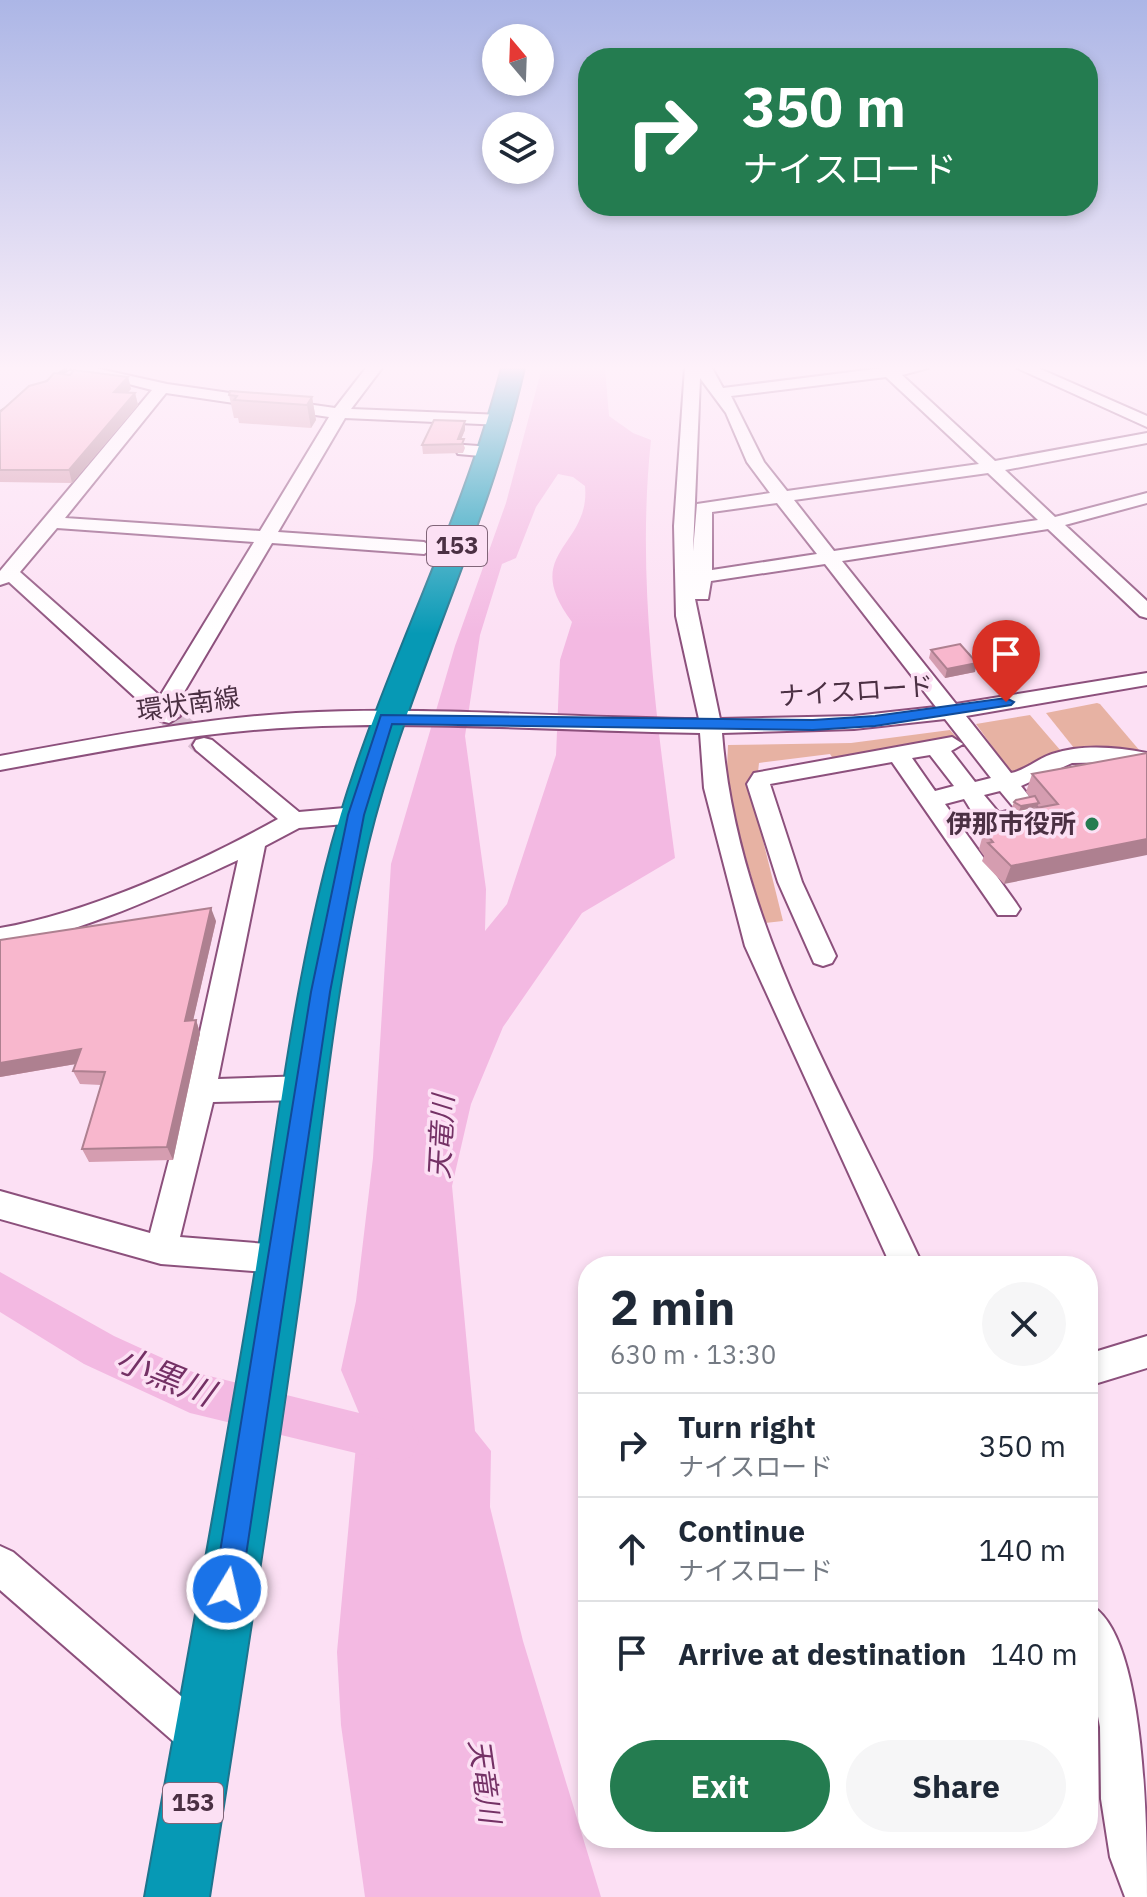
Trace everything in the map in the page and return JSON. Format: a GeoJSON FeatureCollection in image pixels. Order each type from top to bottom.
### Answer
{"type":"FeatureCollection","features":[{"type":"Feature","properties":{"kind":"highway","name":"153"},"geometry":{"type":"LineString","coordinates":[[177,1897],[279,1273],[320,992],[356,815],[386,719],[490,457]]}},
{"type":"Feature","properties":{"kind":"street"},"geometry":{"type":"LineString","coordinates":[[108,457],[5,576],[166,712],[314,457]]}},
{"type":"Feature","properties":{"kind":"street"},"geometry":{"type":"LineString","coordinates":[[687,457],[683,526],[686,616],[715,788],[738,883],[758,946],[855,1161],[902,1256]]}},
{"type":"Feature","properties":{"kind":"street"},"geometry":{"type":"LineString","coordinates":[[752,457],[1031,814],[993,822],[936,747]]}},
{"type":"Feature","properties":{"kind":"street"},"geometry":{"type":"LineString","coordinates":[[981,457],[1147,612]]}},
{"type":"Feature","properties":{"kind":"street"},"geometry":{"type":"LineString","coordinates":[[686,616],[700,604],[703,508],[1048,457]]}},
{"type":"Feature","properties":{"kind":"street"},"geometry":{"type":"LineString","coordinates":[[702,577],[1052,523],[1147,498]]}},
{"type":"Feature","properties":{"kind":"street"},"geometry":{"type":"LineString","coordinates":[[52,522],[424,548]]}},
{"type":"Feature","properties":{"kind":"street","name":"ナイスロード"},"geometry":{"type":"LineString","coordinates":[[386,719],[706,726],[813,725],[950,711],[1147,679]]}},
{"type":"Feature","properties":{"kind":"street","name":"環状南線"},"geometry":{"type":"LineString","coordinates":[[0,763],[206,728],[298,720],[386,719]]}},
{"type":"Feature","properties":{"kind":"street"},"geometry":{"type":"LineString","coordinates":[[823,956],[790,882],[758,784],[762,778],[971,739]]}},
{"type":"Feature","properties":{"kind":"street"},"geometry":{"type":"LineString","coordinates":[[204,745],[294,820]]}},
{"type":"Feature","properties":{"kind":"street"},"geometry":{"type":"LineString","coordinates":[[897,753],[1007,909]]}},
{"type":"Feature","properties":{"kind":"street"},"geometry":{"type":"LineString","coordinates":[[932,799],[1028,777],[1056,760],[1072,756],[1120,755],[1147,760]]}},
{"type":"Feature","properties":{"kind":"street"},"geometry":{"type":"LineString","coordinates":[[0,938],[41,932],[254,843],[294,820],[356,815]]}},
{"type":"Feature","properties":{"kind":"street"},"geometry":{"type":"LineString","coordinates":[[161,1250],[201,1091],[254,843]]}},
{"type":"Feature","properties":{"kind":"street"},"geometry":{"type":"LineString","coordinates":[[201,1091],[306,1088]]}},
{"type":"Feature","properties":{"kind":"street"},"geometry":{"type":"LineString","coordinates":[[0,1205],[161,1250],[279,1273]]}},
{"type":"Feature","properties":{"kind":"street"},"geometry":{"type":"LineString","coordinates":[[1098,1367],[1147,1352]]}},
{"type":"Feature","properties":{"kind":"street"},"geometry":{"type":"LineString","coordinates":[[0,1565],[205,1725]]}},
{"type":"Feature","properties":{"kind":"street"},"geometry":{"type":"LineString","coordinates":[[1098,1642],[1107,1660],[1120,1727],[1122,1799],[1132,1857],[1147,1897]]}},
{"type":"Feature","properties":{"kind":"shaded area"},"geometry":{"type":"Polygon","coordinates":[[[1097,703],[1140,751],[1074,748],[1046,713],[1097,703]]]}},
{"type":"Feature","properties":{"kind":"shaded area"},"geometry":{"type":"Polygon","coordinates":[[[1030,715],[1061,751],[1036,760],[1017,773],[1010,771],[976,724],[1030,715]]]}},
{"type":"Feature","properties":{"kind":"shaded area"},"geometry":{"type":"Polygon","coordinates":[[[950,730],[957,738],[834,760],[830,754],[759,763],[758,772],[749,784],[783,921],[765,923],[726,791],[728,745],[851,743],[950,730]]]}},
{"type":"Feature","properties":{"kind":"water","name":"天竜川"},"geometry":{"type":"Polygon","coordinates":[[[518,457],[650,457],[647,597],[675,858],[582,913],[503,1027],[471,1104],[452,1186],[475,1431],[491,1451],[490,1507],[523,1641],[578,1822],[578,1848],[586,1848],[601,1897],[365,1897],[341,1725],[337,1652],[359,1413],[341,1370],[356,1301],[373,1158],[391,864],[455,646],[506,503],[518,457]],[[558,474],[536,507],[516,558],[502,564],[480,635],[465,736],[486,889],[485,931],[507,904],[556,755],[560,660],[572,622],[558,599],[553,580],[554,564],[578,523],[584,506],[585,486],[573,477],[558,474]]]}},
{"type":"Feature","properties":{"kind":"building"},"geometry":{"type":"Polygon","coordinates":[[[0,457],[81,457],[69,470],[0,470],[0,457]]]}},
{"type":"Feature","properties":{"kind":"building"},"geometry":{"type":"Polygon","coordinates":[[[960,644],[977,663],[947,669],[931,650],[960,644]]]}},
{"type":"Feature","properties":{"kind":"building","name":"伊那市役所"},"geometry":{"type":"Polygon","coordinates":[[[1147,753],[1147,839],[1011,866],[988,843],[993,842],[984,831],[1039,819],[1031,809],[1058,804],[1032,774],[1147,753]]]}},
{"type":"Feature","properties":{"kind":"building"},"geometry":{"type":"Polygon","coordinates":[[[1035,796],[1039,803],[1021,806],[1014,802],[1016,800],[1035,796]]]}},
{"type":"Feature","properties":{"kind":"building"},"geometry":{"type":"Polygon","coordinates":[[[211,908],[185,1021],[196,1020],[167,1147],[82,1149],[105,1072],[73,1071],[81,1049],[0,1063],[0,940],[211,908]]]}},
{"type":"Feature","properties":{"kind":"waterway","name":"小黒川"},"geometry":{"type":"LineString","coordinates":[[0,1290],[99,1350],[190,1392],[397,1441]]}},
{"type":"Feature","properties":{"kind":"tunnel"},"geometry":{"type":"LineString","coordinates":[[169,716],[204,745]]}},
{"type":"Feature","properties":{"kind":"place","name":"伊那市役所"},"geometry":{"type":"Point","coordinates":[1092,824]}},
{"type":"Feature","properties":{"kind":"route"},"geometry":{"type":"LineString","coordinates":[[227,1589],[277,1287],[320,992],[356,815],[386,719],[711,726],[813,725],[875,721],[1006,702]]}}]}
